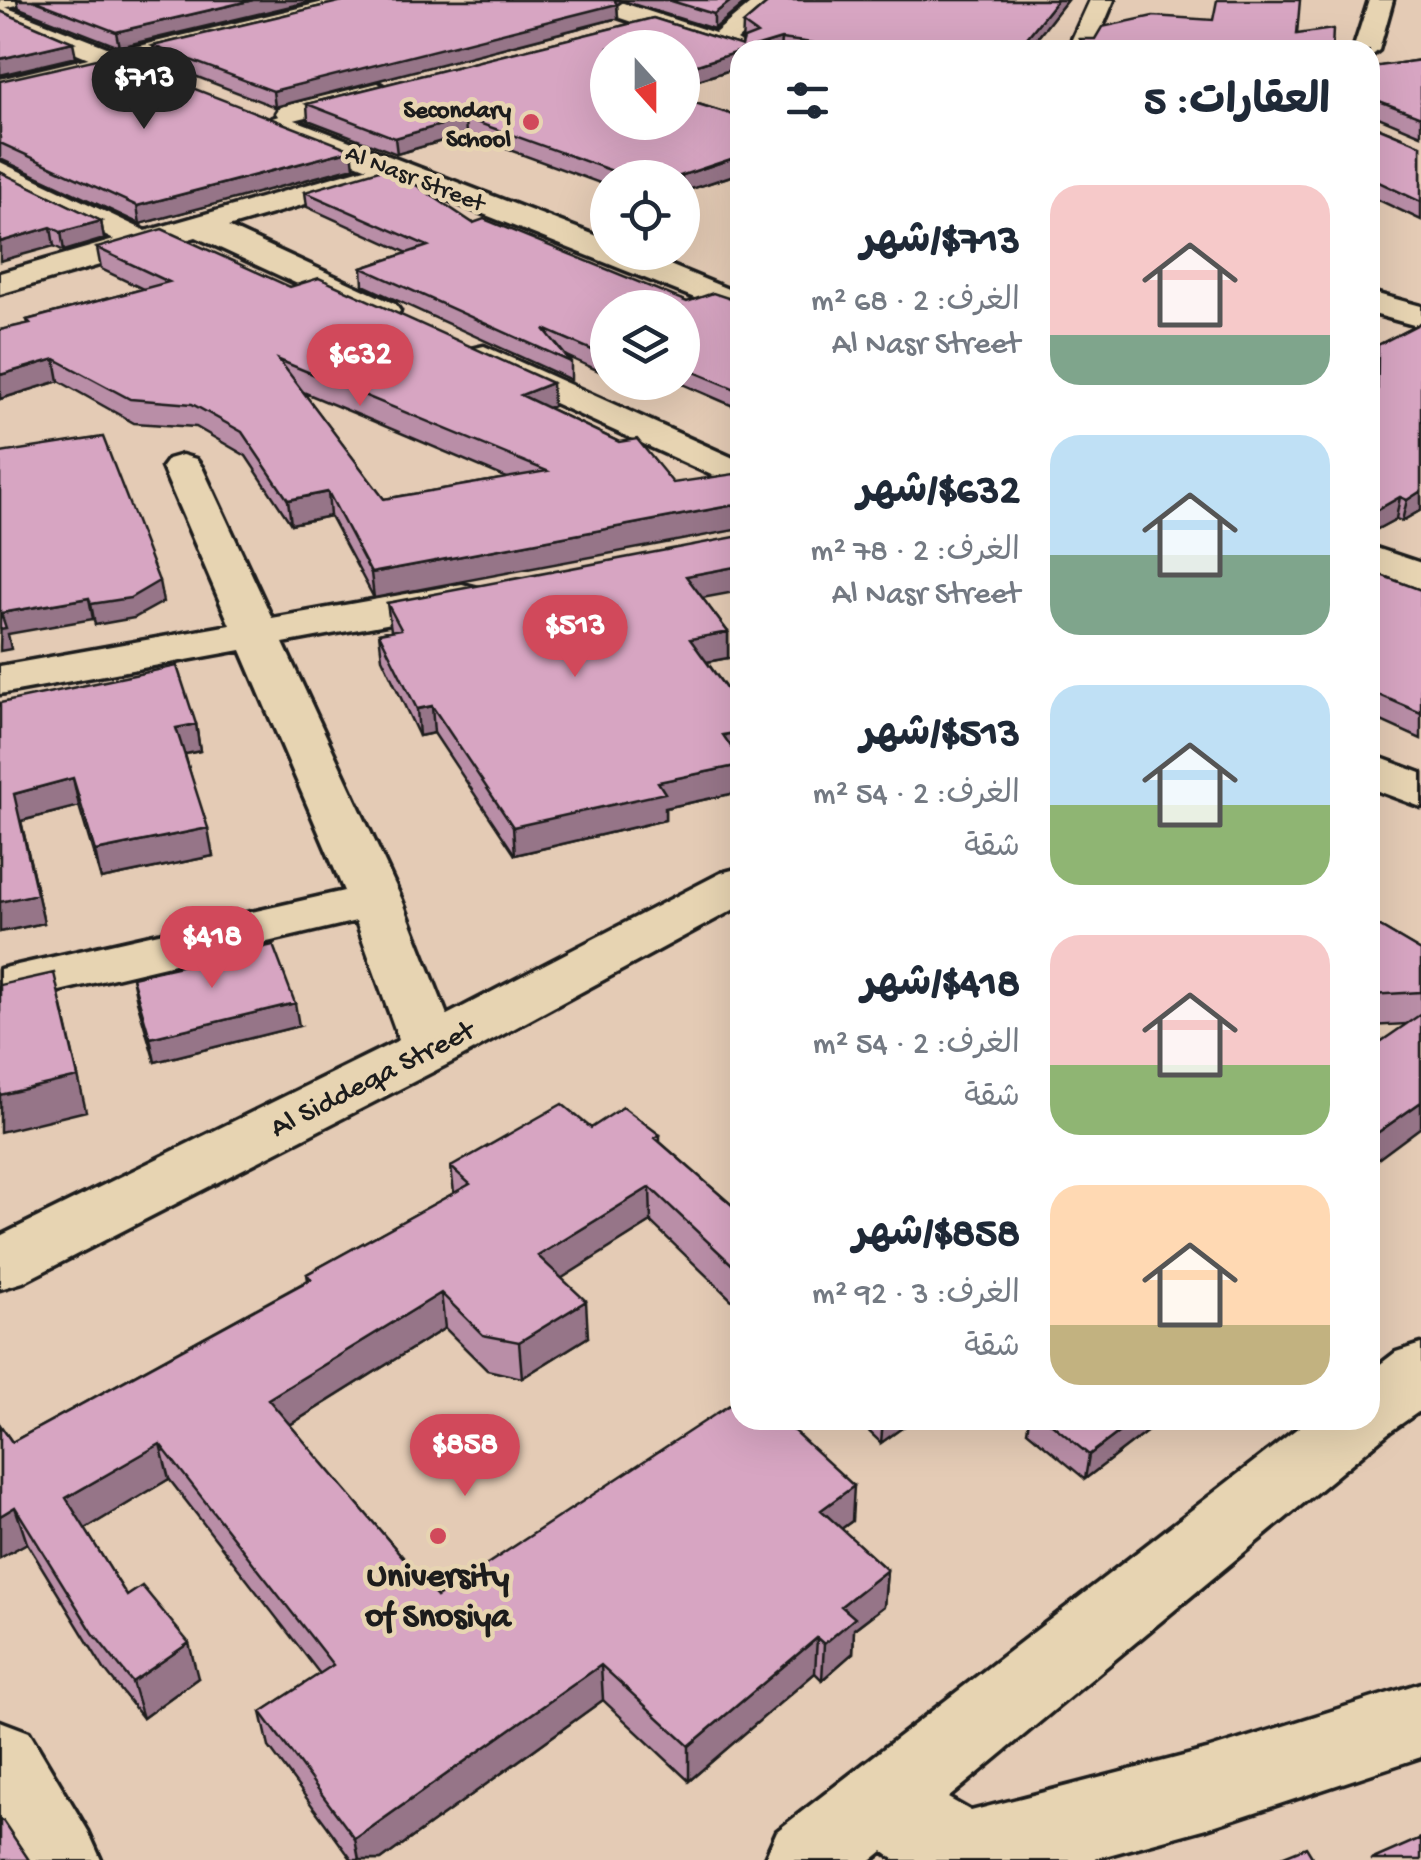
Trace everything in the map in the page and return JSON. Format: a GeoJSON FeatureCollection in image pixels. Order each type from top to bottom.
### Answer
{"type":"FeatureCollection","features":[{"type":"Feature","properties":{"kind":"street"},"geometry":{"type":"LineString","coordinates":[[4,0],[127,57]]}},
{"type":"Feature","properties":{"kind":"street"},"geometry":{"type":"LineString","coordinates":[[0,86],[363,0]]}},
{"type":"Feature","properties":{"kind":"street"},"geometry":{"type":"LineString","coordinates":[[590,0],[729,47]]}},
{"type":"Feature","properties":{"kind":"street"},"geometry":{"type":"LineString","coordinates":[[735,40],[770,0]]}},
{"type":"Feature","properties":{"kind":"street"},"geometry":{"type":"LineString","coordinates":[[1084,40],[1102,0]]}},
{"type":"Feature","properties":{"kind":"street"},"geometry":{"type":"LineString","coordinates":[[1377,40],[1381,3],[1408,16]]}},
{"type":"Feature","properties":{"kind":"street"},"geometry":{"type":"LineString","coordinates":[[0,12],[204,87]]}},
{"type":"Feature","properties":{"kind":"street"},"geometry":{"type":"LineString","coordinates":[[618,30],[657,20]]}},
{"type":"Feature","properties":{"kind":"street"},"geometry":{"type":"LineString","coordinates":[[290,113],[406,84]]}},
{"type":"Feature","properties":{"kind":"street","name":"Al Nasr Street"},"geometry":{"type":"LineString","coordinates":[[590,231],[290,113],[256,107],[590,245]]}},
{"type":"Feature","properties":{"kind":"street"},"geometry":{"type":"LineString","coordinates":[[0,284],[398,168]]}},
{"type":"Feature","properties":{"kind":"street"},"geometry":{"type":"LineString","coordinates":[[0,170],[143,242]]}},
{"type":"Feature","properties":{"kind":"street"},"geometry":{"type":"LineString","coordinates":[[199,226],[416,326]]}},
{"type":"Feature","properties":{"kind":"street","name":"Al Nasr Street"},"geometry":{"type":"LineString","coordinates":[[652,270],[730,302]]}},
{"type":"Feature","properties":{"kind":"street"},"geometry":{"type":"LineString","coordinates":[[689,270],[730,286]]}},
{"type":"Feature","properties":{"kind":"street"},"geometry":{"type":"LineString","coordinates":[[1380,305],[1421,317]]}},
{"type":"Feature","properties":{"kind":"street"},"geometry":{"type":"LineString","coordinates":[[452,343],[730,471]]}},
{"type":"Feature","properties":{"kind":"street"},"geometry":{"type":"LineString","coordinates":[[182,467],[375,900],[431,1048]]}},
{"type":"Feature","properties":{"kind":"street"},"geometry":{"type":"LineString","coordinates":[[1380,538],[1421,553]]}},
{"type":"Feature","properties":{"kind":"street"},"geometry":{"type":"LineString","coordinates":[[1380,563],[1421,578]]}},
{"type":"Feature","properties":{"kind":"street"},"geometry":{"type":"LineString","coordinates":[[0,680],[258,637],[508,588]]}},
{"type":"Feature","properties":{"kind":"street"},"geometry":{"type":"LineString","coordinates":[[1380,774],[1421,792]]}},
{"type":"Feature","properties":{"kind":"street","name":"Al Siddeqa Street"},"geometry":{"type":"LineString","coordinates":[[0,1265],[431,1048],[730,889]]}},
{"type":"Feature","properties":{"kind":"street"},"geometry":{"type":"LineString","coordinates":[[0,987],[375,900]]}},
{"type":"Feature","properties":{"kind":"street"},"geometry":{"type":"LineString","coordinates":[[1380,1403],[1421,1371]]}},
{"type":"Feature","properties":{"kind":"street"},"geometry":{"type":"LineString","coordinates":[[807,1860],[1346,1430]]}},
{"type":"Feature","properties":{"kind":"street"},"geometry":{"type":"LineString","coordinates":[[878,1800],[952,1850],[971,1852],[1207,1789],[1421,1720]]}},
{"type":"Feature","properties":{"kind":"street"},"geometry":{"type":"LineString","coordinates":[[0,1760],[58,1860]]}},
{"type":"Feature","properties":{"kind":"building"},"geometry":{"type":"Polygon","coordinates":[[[33,0],[253,0],[116,32],[33,0]]]}},
{"type":"Feature","properties":{"kind":"building"},"geometry":{"type":"Polygon","coordinates":[[[347,0],[614,0],[617,4],[273,91],[153,46],[347,0]]]}},
{"type":"Feature","properties":{"kind":"building"},"geometry":{"type":"Polygon","coordinates":[[[668,0],[732,0],[714,14],[668,0]]]}},
{"type":"Feature","properties":{"kind":"building"},"geometry":{"type":"Polygon","coordinates":[[[771,0],[1057,0],[1025,40],[744,40],[757,34],[743,24],[771,0]]]}},
{"type":"Feature","properties":{"kind":"building"},"geometry":{"type":"Polygon","coordinates":[[[1217,0],[1300,0],[1297,34],[1333,29],[1332,40],[1080,39],[1095,39],[1102,27],[1153,16],[1213,20],[1217,0]]]}},
{"type":"Feature","properties":{"kind":"building"},"geometry":{"type":"Polygon","coordinates":[[[0,11],[73,42],[0,59],[0,11]]]}},
{"type":"Feature","properties":{"kind":"building"},"geometry":{"type":"Polygon","coordinates":[[[653,18],[691,30],[605,30],[653,18]]]}},
{"type":"Feature","properties":{"kind":"building"},"geometry":{"type":"Polygon","coordinates":[[[700,33],[730,42],[730,54],[700,64],[700,33]]]}},
{"type":"Feature","properties":{"kind":"building"},"geometry":{"type":"Polygon","coordinates":[[[590,34],[590,140],[700,140],[700,105],[730,114],[730,159],[700,169],[700,160],[590,163],[465,118],[395,138],[307,104],[590,34]]]}},
{"type":"Feature","properties":{"kind":"building"},"geometry":{"type":"Polygon","coordinates":[[[110,56],[352,150],[137,206],[0,143],[0,81],[110,56]]]}},
{"type":"Feature","properties":{"kind":"building"},"geometry":{"type":"Polygon","coordinates":[[[1421,60],[1421,117],[1380,101],[1380,66],[1421,60]]]}},
{"type":"Feature","properties":{"kind":"building"},"geometry":{"type":"Polygon","coordinates":[[[1380,128],[1421,145],[1421,202],[1380,183],[1380,128]]]}},
{"type":"Feature","properties":{"kind":"building"},"geometry":{"type":"Polygon","coordinates":[[[389,167],[473,223],[484,219],[590,262],[590,270],[609,270],[658,290],[590,290],[590,349],[544,329],[571,362],[362,268],[428,246],[305,192],[389,167]]]}},
{"type":"Feature","properties":{"kind":"building"},"geometry":{"type":"Polygon","coordinates":[[[0,172],[101,221],[61,232],[51,227],[0,242],[0,172]]]}},
{"type":"Feature","properties":{"kind":"building"},"geometry":{"type":"Polygon","coordinates":[[[162,229],[290,287],[319,278],[552,383],[521,395],[619,442],[637,439],[673,483],[730,475],[730,506],[371,573],[328,492],[288,500],[242,432],[192,404],[130,399],[55,359],[0,375],[0,330],[169,282],[97,248],[162,229]],[[279,360],[384,499],[547,471],[279,360]]]}},
{"type":"Feature","properties":{"kind":"building"},"geometry":{"type":"Polygon","coordinates":[[[713,293],[730,299],[730,387],[700,374],[700,298],[713,293]]]}},
{"type":"Feature","properties":{"kind":"building"},"geometry":{"type":"Polygon","coordinates":[[[1421,323],[1421,491],[1380,508],[1380,344],[1421,323]]]}},
{"type":"Feature","properties":{"kind":"building"},"geometry":{"type":"Polygon","coordinates":[[[103,437],[159,581],[130,598],[91,604],[89,598],[1,613],[6,628],[0,629],[0,453],[103,437]]]}},
{"type":"Feature","properties":{"kind":"building"},"geometry":{"type":"Polygon","coordinates":[[[730,538],[730,568],[686,576],[728,632],[690,639],[730,694],[730,734],[723,735],[730,745],[730,767],[658,782],[665,793],[513,827],[432,706],[417,709],[379,633],[401,629],[387,603],[730,538]]]}},
{"type":"Feature","properties":{"kind":"building"},"geometry":{"type":"Polygon","coordinates":[[[1380,575],[1421,590],[1421,713],[1380,695],[1380,575]]]}},
{"type":"Feature","properties":{"kind":"building"},"geometry":{"type":"Polygon","coordinates":[[[177,666],[196,724],[176,728],[208,828],[95,851],[73,778],[14,794],[37,894],[0,902],[0,703],[177,666]]]}},
{"type":"Feature","properties":{"kind":"building"},"geometry":{"type":"Polygon","coordinates":[[[1380,927],[1421,951],[1421,992],[1380,994],[1380,927]]]}},
{"type":"Feature","properties":{"kind":"building"},"geometry":{"type":"Polygon","coordinates":[[[273,945],[295,1003],[150,1038],[132,977],[273,945]]]}},
{"type":"Feature","properties":{"kind":"building"},"geometry":{"type":"Polygon","coordinates":[[[54,973],[78,1077],[0,1095],[0,985],[54,973]]]}},
{"type":"Feature","properties":{"kind":"building"},"geometry":{"type":"Polygon","coordinates":[[[1421,1014],[1421,1102],[1380,1131],[1380,1042],[1421,1014]]]}},
{"type":"Feature","properties":{"kind":"building"},"geometry":{"type":"Polygon","coordinates":[[[562,1104],[591,1128],[623,1107],[660,1135],[655,1138],[730,1203],[730,1263],[650,1187],[538,1256],[586,1301],[519,1342],[483,1335],[441,1293],[268,1399],[437,1597],[730,1405],[730,1430],[793,1430],[854,1486],[821,1510],[887,1570],[841,1606],[855,1618],[824,1644],[817,1638],[689,1746],[601,1665],[355,1839],[261,1712],[333,1665],[160,1444],[66,1498],[127,1596],[142,1586],[189,1643],[132,1682],[93,1633],[15,1507],[0,1516],[0,1425],[12,1442],[311,1279],[307,1274],[470,1184],[451,1167],[562,1104]]]}},
{"type":"Feature","properties":{"kind":"building"},"geometry":{"type":"Polygon","coordinates":[[[1059,1430],[1122,1430],[1089,1455],[1059,1430]]]}},
{"type":"Feature","properties":{"kind":"building"},"geometry":{"type":"Polygon","coordinates":[[[0,1820],[3,1821],[29,1860],[0,1860],[0,1820]]]}},
{"type":"Feature","properties":{"kind":"building"},"geometry":{"type":"Polygon","coordinates":[[[1421,1838],[1421,1860],[1371,1860],[1421,1838]]]}},
{"type":"Feature","properties":{"kind":"building"},"geometry":{"type":"Polygon","coordinates":[[[1306,1847],[1314,1860],[1274,1860],[1306,1847]]]}},
{"type":"Feature","properties":{"kind":"place","name":"Secondary School"},"geometry":{"type":"Point","coordinates":[531,122]}},
{"type":"Feature","properties":{"kind":"place","name":"University of Snosiya"},"geometry":{"type":"Point","coordinates":[438,1536]}}]}
